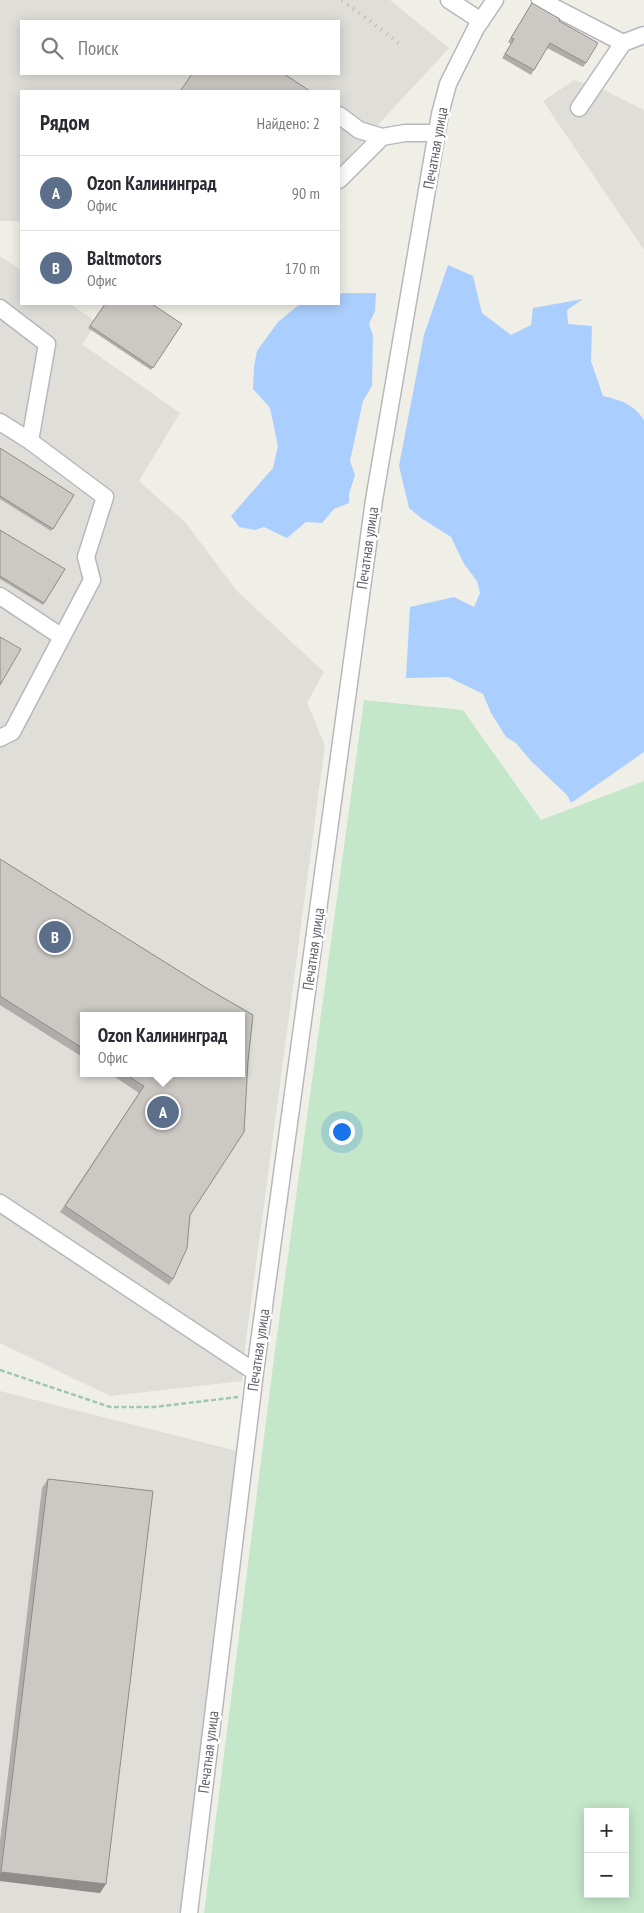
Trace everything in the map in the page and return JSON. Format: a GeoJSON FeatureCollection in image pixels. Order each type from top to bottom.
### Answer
{"type":"FeatureCollection","features":[{"type":"Feature","properties":{"kind":"street"},"geometry":{"type":"LineString","coordinates":[[449,0],[481,21]]}},
{"type":"Feature","properties":{"kind":"street","name":"Печатная улица"},"geometry":{"type":"LineString","coordinates":[[189,1913],[255,1372],[374,500],[437,133],[448,84],[481,21],[495,0]]}},
{"type":"Feature","properties":{"kind":"street"},"geometry":{"type":"LineString","coordinates":[[540,0],[623,43]]}},
{"type":"Feature","properties":{"kind":"street"},"geometry":{"type":"LineString","coordinates":[[578,108],[623,43],[644,35]]}},
{"type":"Feature","properties":{"kind":"street"},"geometry":{"type":"LineString","coordinates":[[340,116],[359,130],[382,137],[405,133],[437,133]]}},
{"type":"Feature","properties":{"kind":"street"},"geometry":{"type":"LineString","coordinates":[[340,179],[382,137]]}},
{"type":"Feature","properties":{"kind":"street"},"geometry":{"type":"LineString","coordinates":[[0,308],[47,344],[30,441]]}},
{"type":"Feature","properties":{"kind":"street"},"geometry":{"type":"LineString","coordinates":[[0,422],[30,441],[105,497],[86,558],[92,580],[12,732],[0,738]]}},
{"type":"Feature","properties":{"kind":"street"},"geometry":{"type":"LineString","coordinates":[[0,596],[62,637]]}},
{"type":"Feature","properties":{"kind":"street"},"geometry":{"type":"LineString","coordinates":[[0,1203],[255,1372]]}},
{"type":"Feature","properties":{"kind":"path"},"geometry":{"type":"LineString","coordinates":[[0,1370],[110,1407],[154,1407],[252,1396]]}},
{"type":"Feature","properties":{"kind":"shaded area"},"geometry":{"type":"Polygon","coordinates":[[[0,0],[390,0],[449,48],[340,166],[340,90],[20,90],[20,221],[0,221],[0,0]]]}},
{"type":"Feature","properties":{"kind":"shaded area"},"geometry":{"type":"Polygon","coordinates":[[[574,80],[602,89],[644,110],[644,250],[543,101],[574,80]]]}},
{"type":"Feature","properties":{"kind":"shaded area"},"geometry":{"type":"Polygon","coordinates":[[[0,256],[20,269],[20,305],[72,305],[97,322],[82,344],[180,413],[139,481],[186,523],[237,591],[324,672],[307,703],[325,745],[242,1381],[110,1396],[0,1343],[0,256]]]}},
{"type":"Feature","properties":{"kind":"shaded area"},"geometry":{"type":"Polygon","coordinates":[[[0,1391],[245,1453],[182,1913],[0,1913],[0,1391]]]}},
{"type":"Feature","properties":{"kind":"green space"},"geometry":{"type":"Polygon","coordinates":[[[364,700],[463,710],[541,820],[644,781],[644,1913],[204,1913],[274,1358],[364,700]]]}},
{"type":"Feature","properties":{"kind":"water"},"geometry":{"type":"Polygon","coordinates":[[[448,265],[473,276],[482,313],[511,335],[531,325],[533,308],[583,299],[567,310],[568,324],[592,326],[591,361],[603,396],[626,403],[636,410],[644,420],[644,752],[571,803],[567,795],[531,761],[516,743],[506,737],[491,713],[483,694],[448,677],[406,678],[410,607],[454,597],[474,607],[480,593],[477,581],[464,564],[451,537],[409,508],[399,466],[424,335],[448,265]]]}},
{"type":"Feature","properties":{"kind":"water"},"geometry":{"type":"Polygon","coordinates":[[[376,293],[375,311],[369,324],[373,336],[372,386],[363,401],[350,461],[355,475],[349,494],[349,503],[334,509],[322,523],[306,522],[287,538],[264,527],[255,530],[239,527],[231,516],[273,468],[278,446],[270,408],[253,389],[257,351],[278,322],[299,305],[340,305],[340,294],[376,293]]]}},
{"type":"Feature","properties":{"kind":"building"},"geometry":{"type":"Polygon","coordinates":[[[532,3],[598,43],[586,63],[550,43],[534,70],[505,54],[514,39],[511,38],[532,3]]]}},
{"type":"Feature","properties":{"kind":"building"},"geometry":{"type":"Polygon","coordinates":[[[191,75],[286,75],[308,90],[181,90],[191,75]]]}},
{"type":"Feature","properties":{"kind":"building"},"geometry":{"type":"Polygon","coordinates":[[[104,305],[154,305],[182,324],[153,368],[90,326],[104,305]]]}},
{"type":"Feature","properties":{"kind":"building"},"geometry":{"type":"Polygon","coordinates":[[[0,448],[74,495],[53,529],[0,496],[0,448]]]}},
{"type":"Feature","properties":{"kind":"building"},"geometry":{"type":"Polygon","coordinates":[[[0,530],[65,569],[44,603],[0,576],[0,530]]]}},
{"type":"Feature","properties":{"kind":"building"},"geometry":{"type":"Polygon","coordinates":[[[0,637],[21,649],[0,685],[0,637]]]}},
{"type":"Feature","properties":{"kind":"building"},"geometry":{"type":"Polygon","coordinates":[[[0,859],[253,1015],[244,1132],[190,1215],[187,1248],[173,1279],[65,1206],[144,1086],[129,1077],[245,1077],[245,1012],[80,1012],[80,1046],[0,996],[0,859]]]}},
{"type":"Feature","properties":{"kind":"building"},"geometry":{"type":"Polygon","coordinates":[[[48,1479],[153,1491],[106,1884],[1,1872],[48,1479]]]}},
{"type":"Feature","properties":{"kind":"railway"},"geometry":{"type":"LineString","coordinates":[[342,0],[400,44]]}},
{"type":"Feature","properties":{"kind":"place","name":"Baltmotors"},"geometry":{"type":"Point","coordinates":[55,937]}},
{"type":"Feature","properties":{"kind":"place","name":"Ozon Калининград"},"geometry":{"type":"Point","coordinates":[163,1112]}}]}
